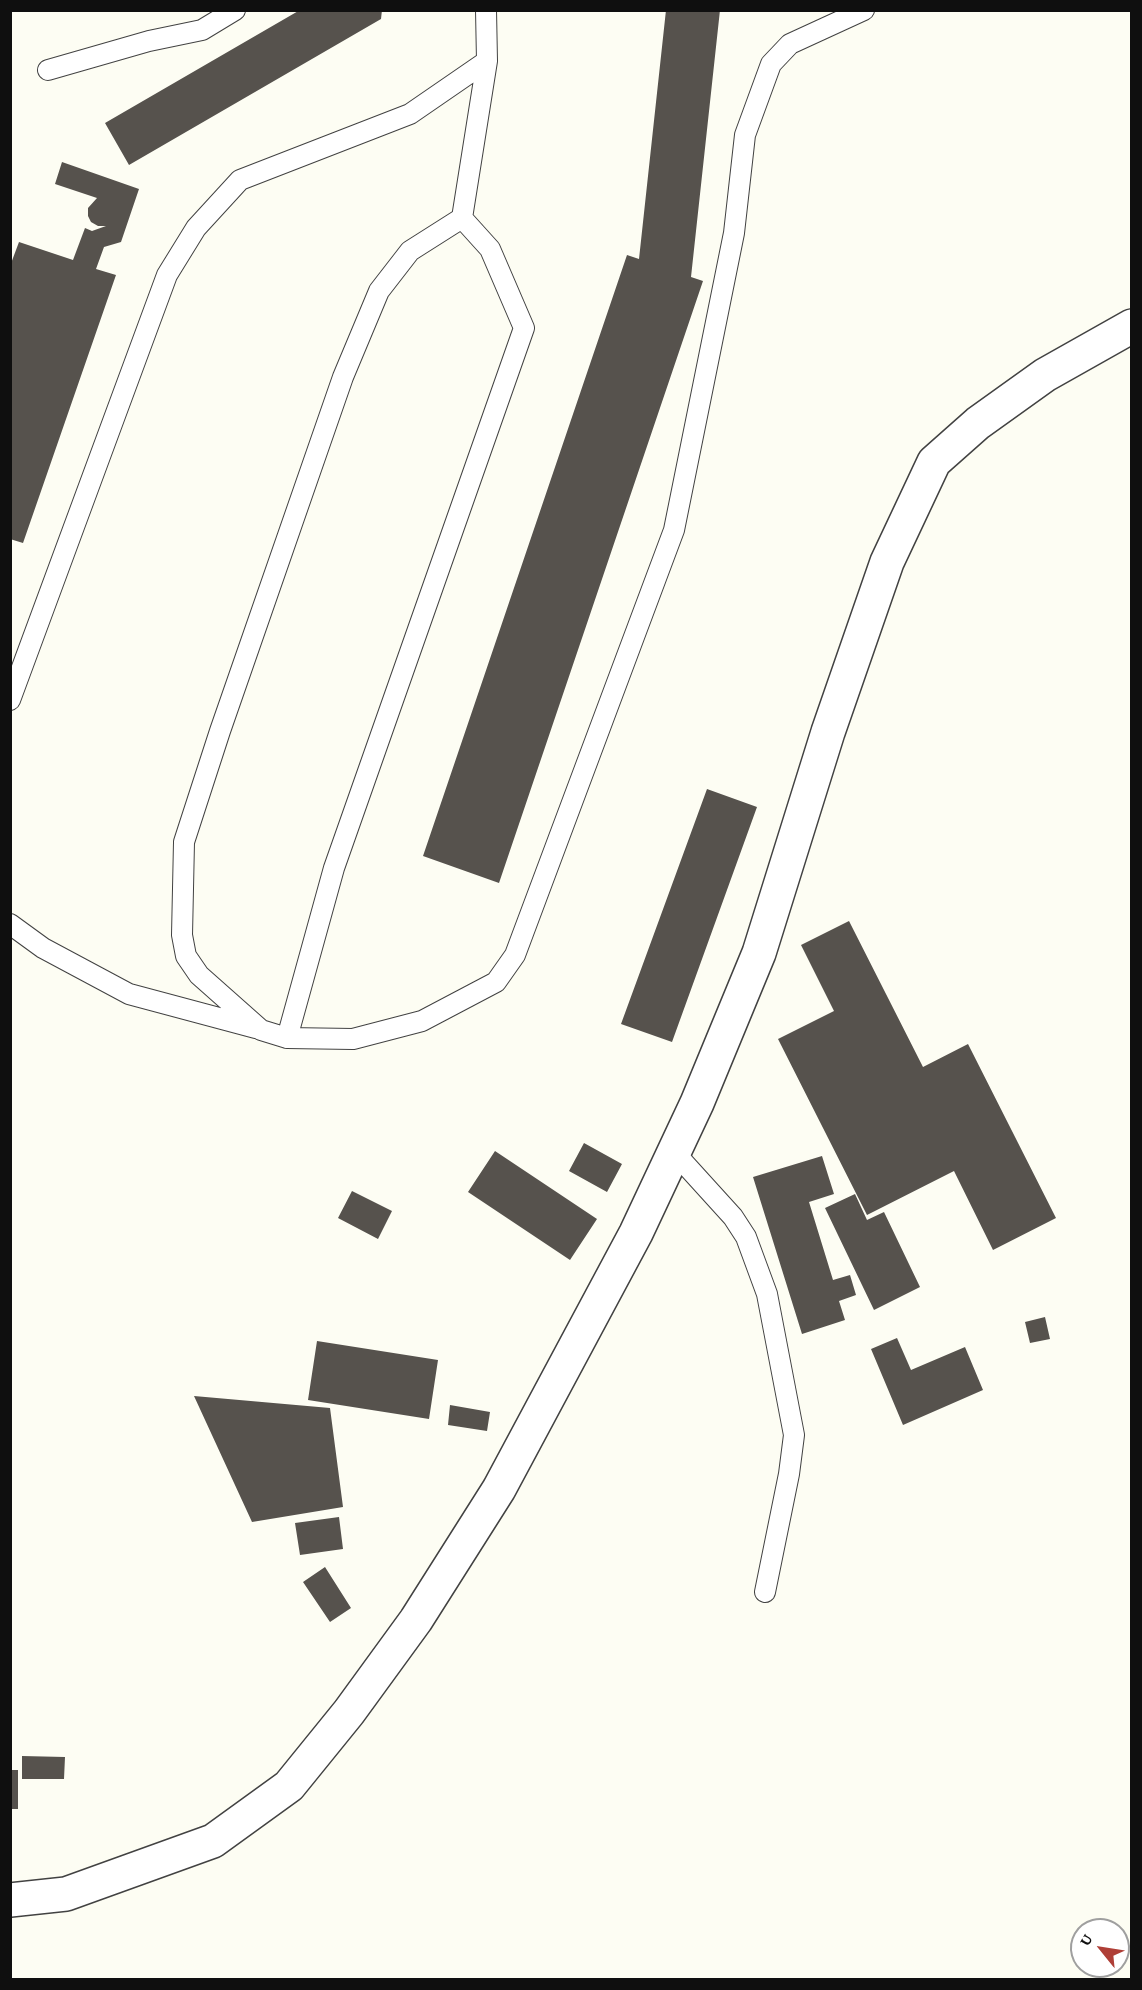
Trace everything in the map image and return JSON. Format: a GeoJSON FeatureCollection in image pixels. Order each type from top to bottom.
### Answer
{"type":"FeatureCollection","features":[{"type":"Feature","properties":{"kind":"street"},"geometry":{"type":"LineString","coordinates":[[10,1900],[66,1894],[213,1841],[289,1786],[349,1712],[416,1620],[499,1489],[636,1233],[674,1152],[759,953],[828,732],[887,562],[934,462],[978,423],[1045,375],[1131,326]]}},
{"type":"Feature","properties":{"kind":"lane"},"geometry":{"type":"LineString","coordinates":[[48,70],[149,41],[235,10]]}},
{"type":"Feature","properties":{"kind":"lane"},"geometry":{"type":"LineString","coordinates":[[261,1030],[199,975],[186,956],[182,935],[184,842],[219,731],[343,377],[379,291],[410,251],[462,218],[487,61],[486,10]]}},
{"type":"Feature","properties":{"kind":"lane"},"geometry":{"type":"LineString","coordinates":[[10,924],[43,948],[129,994],[286,1038],[352,1039],[422,1021],[496,982],[515,955],[674,530],[734,233],[745,135],[771,64],[790,44],[864,10]]}},
{"type":"Feature","properties":{"kind":"lane"},"geometry":{"type":"LineString","coordinates":[[10,700],[166,275],[196,228],[240,180],[410,114],[487,61]]}},
{"type":"Feature","properties":{"kind":"lane"},"geometry":{"type":"LineString","coordinates":[[286,1038],[334,868],[524,328],[490,249],[462,218]]}},
{"type":"Feature","properties":{"kind":"lane"},"geometry":{"type":"LineString","coordinates":[[674,1152],[733,1217],[746,1238],[767,1294],[794,1435],[789,1474],[765,1592]]}},
{"type":"Feature","properties":{"kind":"building"},"geometry":{"type":"Polygon","coordinates":[[[300,10],[382,10],[381,19],[129,165],[105,123],[300,10]]]}},
{"type":"Feature","properties":{"kind":"building"},"geometry":{"type":"Polygon","coordinates":[[[666,10],[720,10],[691,277],[703,281],[499,883],[423,856],[627,255],[639,259],[666,10]]]}},
{"type":"Feature","properties":{"kind":"building"},"geometry":{"type":"Polygon","coordinates":[[[62,162],[139,189],[121,242],[104,247],[96,269],[116,275],[23,543],[10,539],[10,266],[19,242],[73,260],[85,228],[92,231],[106,226],[98,226],[91,222],[88,216],[88,208],[97,198],[55,184],[62,162]]]}},
{"type":"Feature","properties":{"kind":"building"},"geometry":{"type":"Polygon","coordinates":[[[707,789],[757,807],[672,1042],[621,1024],[707,789]]]}},
{"type":"Feature","properties":{"kind":"building"},"geometry":{"type":"Polygon","coordinates":[[[849,921],[923,1067],[968,1044],[1056,1218],[993,1250],[954,1171],[867,1215],[778,1039],[834,1011],[801,945],[849,921]]]}},
{"type":"Feature","properties":{"kind":"building"},"geometry":{"type":"Polygon","coordinates":[[[584,1143],[622,1164],[607,1192],[569,1171],[584,1143]]]}},
{"type":"Feature","properties":{"kind":"building"},"geometry":{"type":"Polygon","coordinates":[[[495,1151],[597,1219],[570,1260],[468,1192],[495,1151]]]}},
{"type":"Feature","properties":{"kind":"building"},"geometry":{"type":"Polygon","coordinates":[[[822,1156],[834,1194],[809,1202],[833,1280],[850,1275],[856,1295],[839,1301],[845,1320],[802,1334],[753,1177],[822,1156]]]}},
{"type":"Feature","properties":{"kind":"building"},"geometry":{"type":"Polygon","coordinates":[[[352,1191],[392,1211],[378,1239],[338,1218],[352,1191]]]}},
{"type":"Feature","properties":{"kind":"building"},"geometry":{"type":"Polygon","coordinates":[[[855,1194],[867,1220],[884,1212],[920,1287],[874,1310],[825,1208],[855,1194]]]}},
{"type":"Feature","properties":{"kind":"building"},"geometry":{"type":"Polygon","coordinates":[[[1045,1317],[1050,1339],[1030,1343],[1025,1322],[1045,1317]]]}},
{"type":"Feature","properties":{"kind":"building"},"geometry":{"type":"Polygon","coordinates":[[[897,1338],[911,1370],[965,1347],[983,1390],[903,1425],[871,1349],[897,1338]]]}},
{"type":"Feature","properties":{"kind":"building"},"geometry":{"type":"Polygon","coordinates":[[[317,1341],[438,1360],[429,1419],[308,1400],[317,1341]]]}},
{"type":"Feature","properties":{"kind":"building"},"geometry":{"type":"Polygon","coordinates":[[[194,1396],[330,1408],[343,1507],[252,1522],[194,1396]]]}},
{"type":"Feature","properties":{"kind":"building"},"geometry":{"type":"Polygon","coordinates":[[[450,1405],[490,1412],[487,1431],[448,1425],[450,1405]]]}},
{"type":"Feature","properties":{"kind":"building"},"geometry":{"type":"Polygon","coordinates":[[[339,1517],[343,1549],[300,1555],[295,1523],[339,1517]]]}},
{"type":"Feature","properties":{"kind":"building"},"geometry":{"type":"Polygon","coordinates":[[[325,1567],[351,1608],[330,1622],[303,1582],[325,1567]]]}},
{"type":"Feature","properties":{"kind":"building"},"geometry":{"type":"Polygon","coordinates":[[[22,1756],[65,1757],[64,1779],[22,1779],[22,1756]]]}},
{"type":"Feature","properties":{"kind":"building"},"geometry":{"type":"Polygon","coordinates":[[[10,1770],[18,1770],[18,1809],[10,1809],[10,1770]]]}}]}
